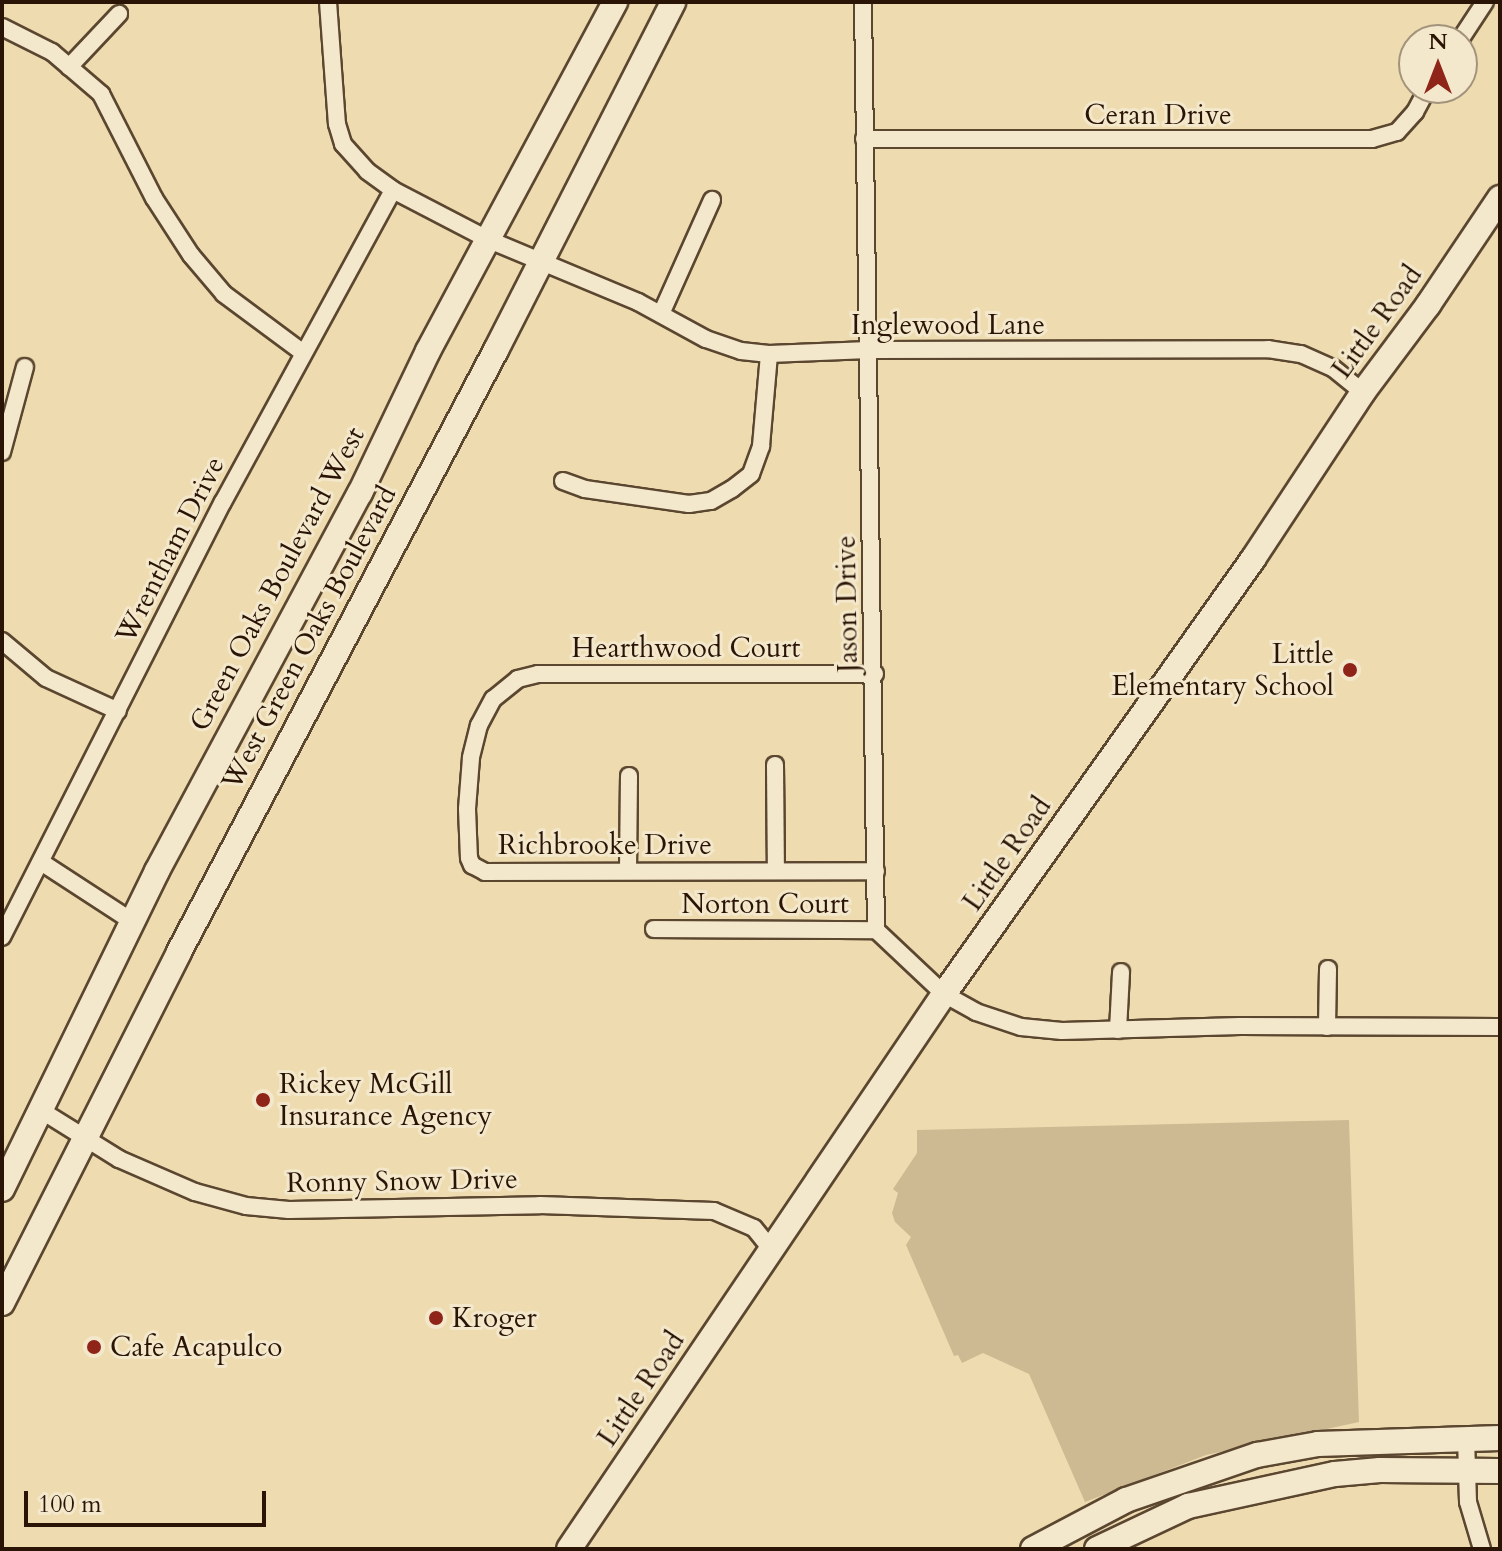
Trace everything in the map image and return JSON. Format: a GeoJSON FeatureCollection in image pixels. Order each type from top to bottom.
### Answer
{"type":"FeatureCollection","features":[{"type":"Feature","properties":{"kind":"main road","name":"Green Oaks Boulevard West"},"geometry":{"type":"LineString","coordinates":[[2,1189],[133,922],[353,506],[428,351],[615,2]]}},
{"type":"Feature","properties":{"kind":"main road","name":"West Green Oaks Boulevard"},"geometry":{"type":"LineString","coordinates":[[2,1303],[348,625],[541,263],[673,2]]}},
{"type":"Feature","properties":{"kind":"main road","name":"Little Road"},"geometry":{"type":"LineString","coordinates":[[569,1549],[944,994],[1253,559],[1363,392],[1428,305],[1500,198]]}},
{"type":"Feature","properties":{"kind":"main road"},"geometry":{"type":"LineString","coordinates":[[1033,1549],[1126,1500],[1257,1455],[1318,1444],[1500,1438]]}},
{"type":"Feature","properties":{"kind":"main road"},"geometry":{"type":"LineString","coordinates":[[1097,1549],[1188,1506],[1335,1474],[1380,1470],[1500,1471]]}},
{"type":"Feature","properties":{"kind":"street","name":"Inglewood Lane"},"geometry":{"type":"LineString","coordinates":[[328,2],[337,124],[343,144],[367,171],[393,190],[487,239],[661,314],[706,339],[741,351],[769,354],[869,350],[1268,349],[1301,354],[1333,368],[1363,392]]}},
{"type":"Feature","properties":{"kind":"street","name":"Jason Drive"},"geometry":{"type":"LineString","coordinates":[[863,2],[875,674],[876,930]]}},
{"type":"Feature","properties":{"kind":"street"},"geometry":{"type":"LineString","coordinates":[[1471,24],[1485,2]]}},
{"type":"Feature","properties":{"kind":"street"},"geometry":{"type":"LineString","coordinates":[[69,67],[119,14]]}},
{"type":"Feature","properties":{"kind":"street"},"geometry":{"type":"LineString","coordinates":[[2,27],[52,52],[101,94],[154,198],[191,255],[224,294],[302,352]]}},
{"type":"Feature","properties":{"kind":"street","name":"Ceran Drive"},"geometry":{"type":"LineString","coordinates":[[864,139],[1372,139],[1397,132],[1419,104]]}},
{"type":"Feature","properties":{"kind":"street","name":"Wrentham Drive"},"geometry":{"type":"LineString","coordinates":[[2,937],[302,352],[393,190]]}},
{"type":"Feature","properties":{"kind":"street"},"geometry":{"type":"LineString","coordinates":[[661,314],[712,200]]}},
{"type":"Feature","properties":{"kind":"street"},"geometry":{"type":"LineString","coordinates":[[563,481],[585,489],[689,504],[711,501],[732,489],[751,474],[761,446],[769,354]]}},
{"type":"Feature","properties":{"kind":"street"},"geometry":{"type":"LineString","coordinates":[[2,452],[25,367]]}},
{"type":"Feature","properties":{"kind":"street"},"geometry":{"type":"LineString","coordinates":[[2,641],[46,678],[118,711]]}},
{"type":"Feature","properties":{"kind":"street","name":"Hearthwood Court"},"geometry":{"type":"LineString","coordinates":[[501,690],[518,679],[538,674],[875,674]]}},
{"type":"Feature","properties":{"kind":"street","name":"Richbrooke Drive"},"geometry":{"type":"LineString","coordinates":[[501,690],[485,711],[471,758],[467,809],[472,865],[498,873],[876,871]]}},
{"type":"Feature","properties":{"kind":"street"},"geometry":{"type":"LineString","coordinates":[[775,765],[776,871]]}},
{"type":"Feature","properties":{"kind":"street"},"geometry":{"type":"LineString","coordinates":[[628,871],[629,776]]}},
{"type":"Feature","properties":{"kind":"street"},"geometry":{"type":"LineString","coordinates":[[41,862],[133,922]]}},
{"type":"Feature","properties":{"kind":"street","name":"Norton Court"},"geometry":{"type":"LineString","coordinates":[[654,929],[876,930]]}},
{"type":"Feature","properties":{"kind":"street"},"geometry":{"type":"LineString","coordinates":[[876,930],[944,994],[976,1012],[1021,1027],[1062,1031],[1500,1027]]}},
{"type":"Feature","properties":{"kind":"street"},"geometry":{"type":"LineString","coordinates":[[1327,1027],[1328,969]]}},
{"type":"Feature","properties":{"kind":"street"},"geometry":{"type":"LineString","coordinates":[[1118,1030],[1121,972]]}},
{"type":"Feature","properties":{"kind":"street","name":"Ronny Snow Drive"},"geometry":{"type":"LineString","coordinates":[[42,1111],[84,1139],[195,1192],[246,1206],[289,1210],[540,1205],[714,1211],[754,1228],[772,1250]]}},
{"type":"Feature","properties":{"kind":"street"},"geometry":{"type":"LineString","coordinates":[[1466,1438],[1468,1502],[1481,1536],[1482,1549]]}},
{"type":"Feature","properties":{"kind":"shaded area"},"geometry":{"type":"Polygon","coordinates":[[[1349,1120],[1359,1422],[1206,1455],[1085,1502],[1029,1374],[983,1353],[962,1363],[958,1355],[954,1356],[906,1245],[911,1237],[895,1222],[892,1213],[898,1193],[893,1189],[917,1153],[917,1130],[1349,1120]]]}},
{"type":"Feature","properties":{"kind":"place","name":"Little Elementary School"},"geometry":{"type":"Point","coordinates":[1350,670]}},
{"type":"Feature","properties":{"kind":"place","name":"Rickey McGill Insurance Agency"},"geometry":{"type":"Point","coordinates":[263,1100]}},
{"type":"Feature","properties":{"kind":"place","name":"Kroger"},"geometry":{"type":"Point","coordinates":[436,1318]}},
{"type":"Feature","properties":{"kind":"place","name":"Cafe Acapulco"},"geometry":{"type":"Point","coordinates":[94,1347]}}]}
